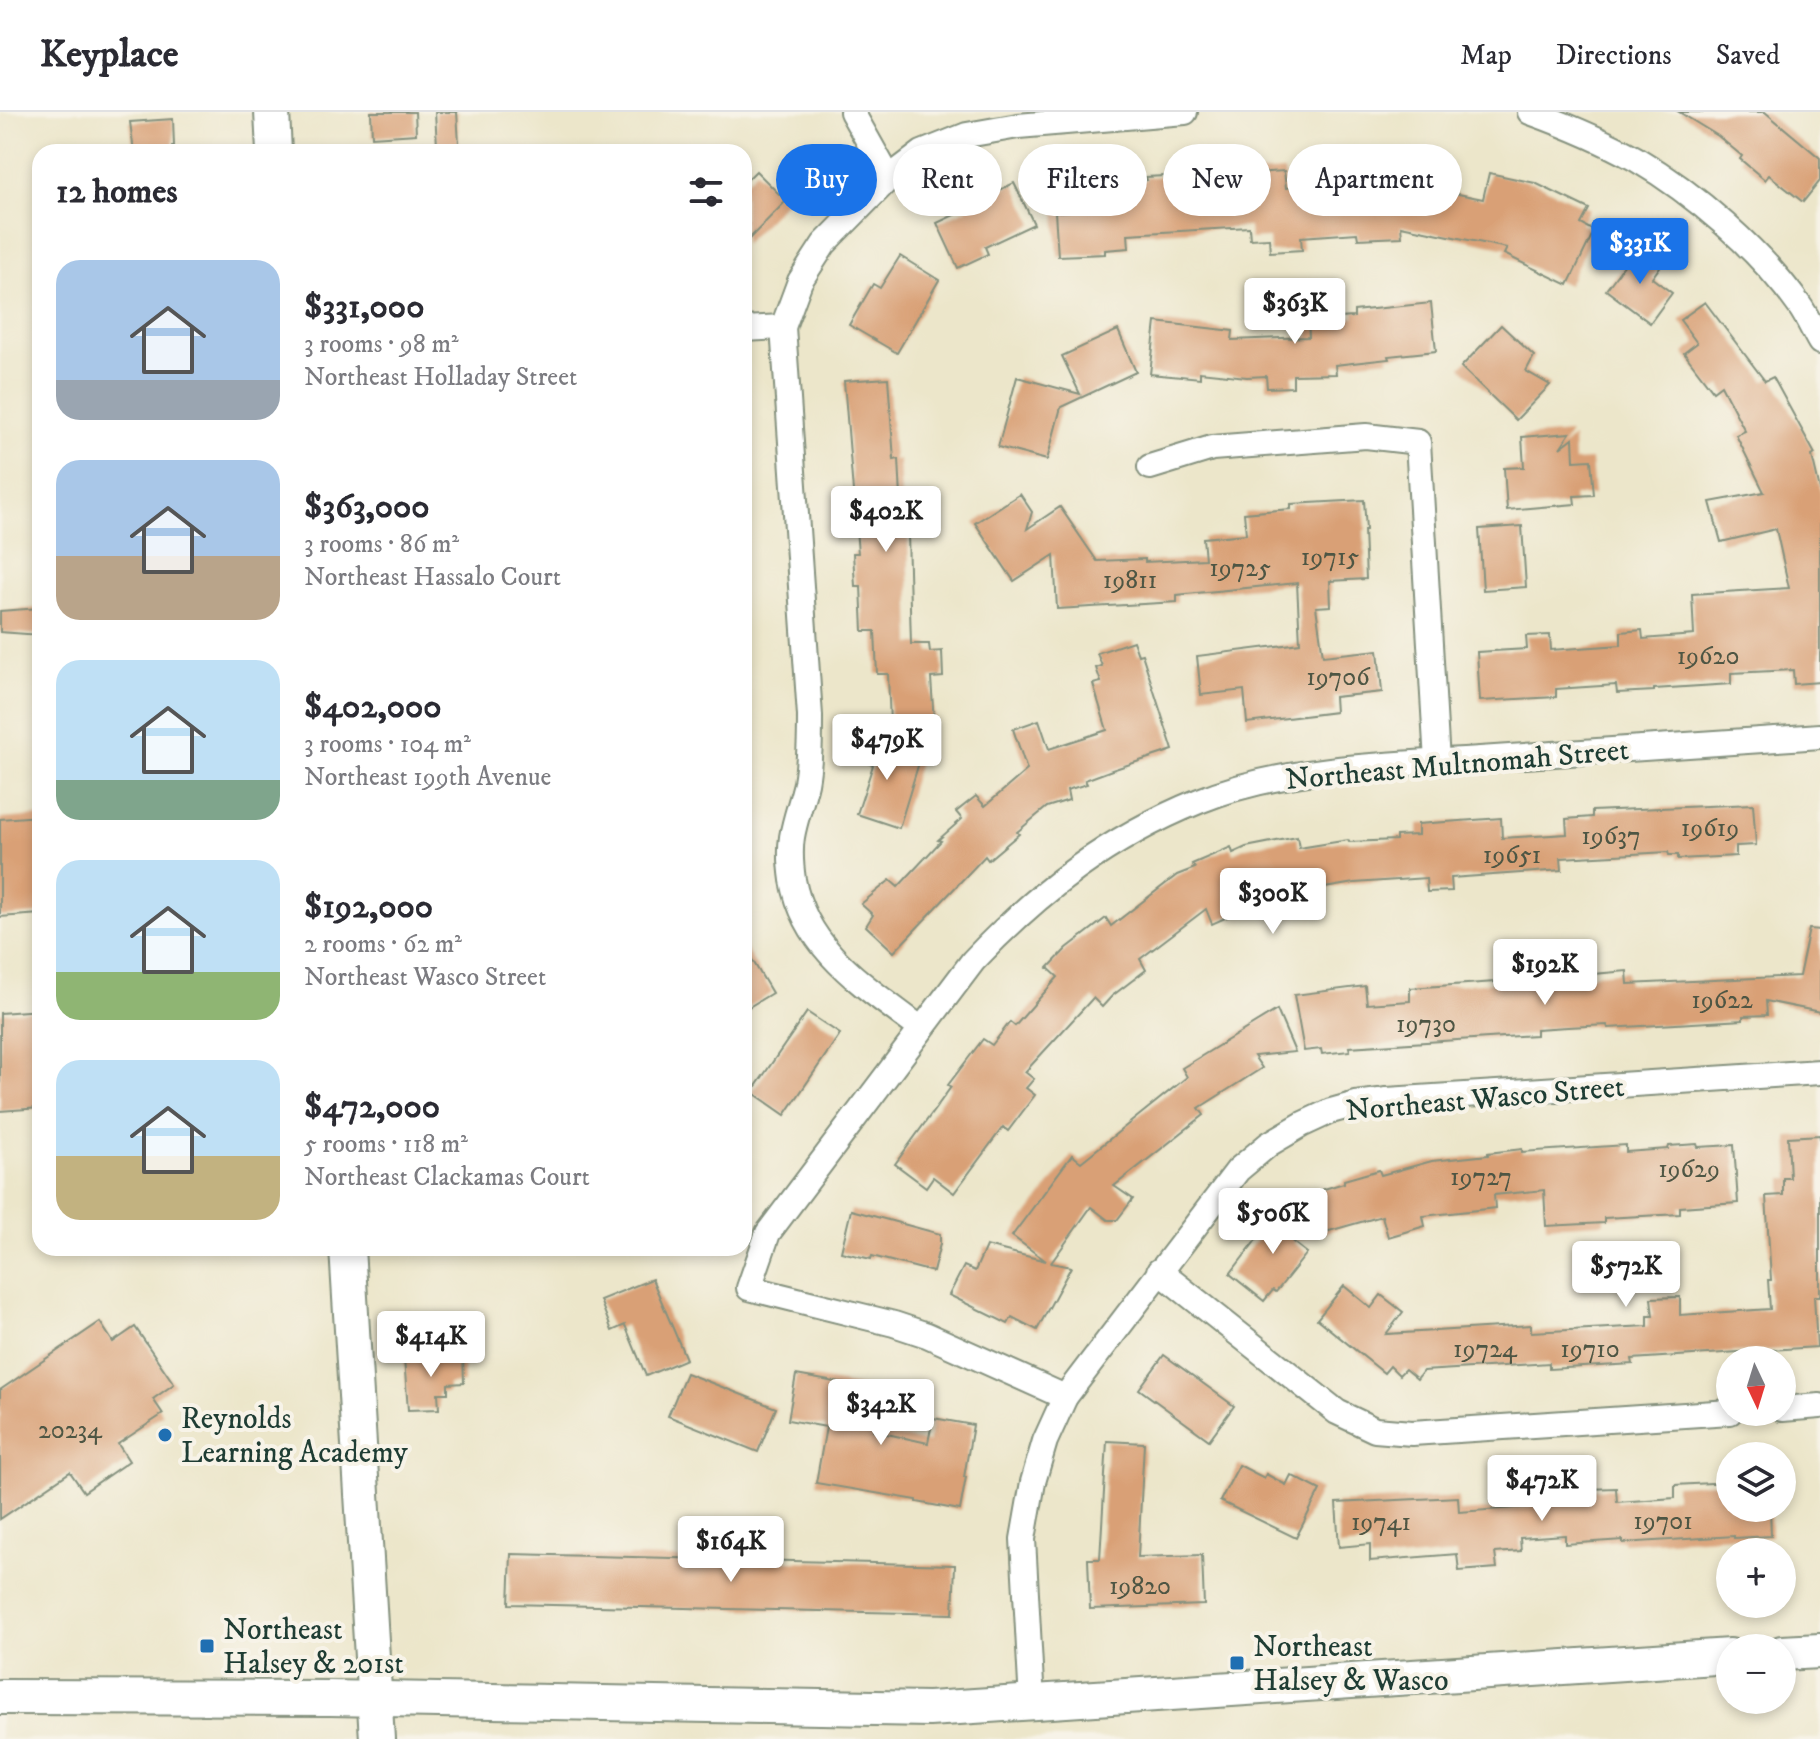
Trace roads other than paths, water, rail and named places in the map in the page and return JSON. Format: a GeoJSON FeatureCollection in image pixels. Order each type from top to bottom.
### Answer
{"type":"FeatureCollection","features":[{"type":"Feature","properties":{"kind":"street"},"geometry":{"type":"LineString","coordinates":[[272,112],[274,144]]}},
{"type":"Feature","properties":{"kind":"street"},"geometry":{"type":"LineString","coordinates":[[852,112],[889,178]]}},
{"type":"Feature","properties":{"kind":"street"},"geometry":{"type":"LineString","coordinates":[[921,1029],[846,971],[826,951],[808,924],[796,893],[791,868],[791,839],[809,757],[810,716],[783,327],[800,281],[824,244],[889,178],[922,153],[967,135],[1018,126],[1185,112]]}},
{"type":"Feature","properties":{"kind":"street"},"geometry":{"type":"LineString","coordinates":[[1530,112],[1570,127],[1636,159],[1697,200],[1810,300],[1820,342]]}},
{"type":"Feature","properties":{"kind":"street"},"geometry":{"type":"LineString","coordinates":[[752,329],[783,327]]}},
{"type":"Feature","properties":{"kind":"street"},"geometry":{"type":"LineString","coordinates":[[1150,467],[1212,448],[1366,436],[1418,442],[1437,762]]}},
{"type":"Feature","properties":{"kind":"street","name":"Northeast Multnomah Street"},"geometry":{"type":"LineString","coordinates":[[1065,1397],[927,1335],[749,1288],[768,1233],[973,961],[1006,926],[1047,890],[1096,854],[1146,826],[1201,801],[1249,785],[1296,775],[1437,762],[1820,736]]}},
{"type":"Feature","properties":{"kind":"street","name":"Northeast Wasco Street"},"geometry":{"type":"LineString","coordinates":[[1032,1703],[1023,1539],[1033,1482],[1045,1441],[1065,1397],[1159,1271],[1238,1170],[1269,1144],[1331,1111],[1356,1104],[1820,1072]]}},
{"type":"Feature","properties":{"kind":"street"},"geometry":{"type":"LineString","coordinates":[[347,1256],[377,1739]]}},
{"type":"Feature","properties":{"kind":"street"},"geometry":{"type":"LineString","coordinates":[[1159,1271],[1337,1412],[1375,1430],[1412,1433],[1716,1413]]}},
{"type":"Feature","properties":{"kind":"street"},"geometry":{"type":"LineString","coordinates":[[1796,1408],[1820,1406]]}},
{"type":"Feature","properties":{"kind":"street"},"geometry":{"type":"LineString","coordinates":[[1796,1652],[1820,1651]]}},
{"type":"Feature","properties":{"kind":"street"},"geometry":{"type":"LineString","coordinates":[[0,1697],[374,1699],[929,1709],[1716,1657]]}},
{"type":"Feature","properties":{"kind":"place","name":"Reynolds Learning Academy"},"geometry":{"type":"Point","coordinates":[165,1435]}},
{"type":"Feature","properties":{"kind":"place","name":"Northeast Halsey & 201st"},"geometry":{"type":"Point","coordinates":[207,1646]}},
{"type":"Feature","properties":{"kind":"place","name":"Northeast Halsey & Wasco"},"geometry":{"type":"Point","coordinates":[1237,1663]}}]}
